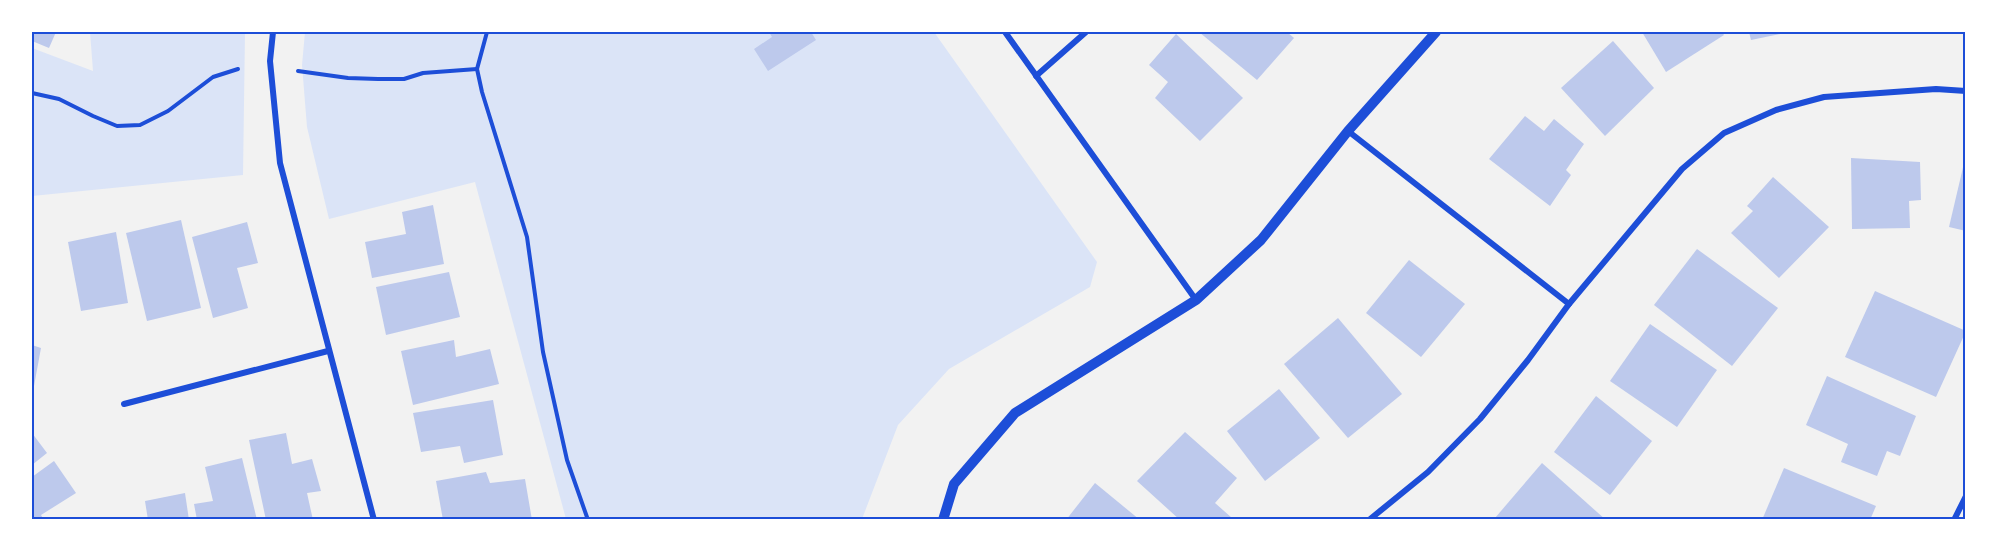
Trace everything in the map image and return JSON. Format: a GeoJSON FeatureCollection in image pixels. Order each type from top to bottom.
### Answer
{"type":"FeatureCollection","features":[{"type":"Feature","properties":{"kind":"street"},"geometry":{"type":"LineString","coordinates":[[273,32],[270,62],[280,163],[374,519]]}},
{"type":"Feature","properties":{"kind":"street"},"geometry":{"type":"LineString","coordinates":[[1005,32],[1196,300]]}},
{"type":"Feature","properties":{"kind":"street"},"geometry":{"type":"LineString","coordinates":[[1036,76],[1086,32]]}},
{"type":"Feature","properties":{"kind":"street"},"geometry":{"type":"LineString","coordinates":[[943,519],[954,484],[1015,413],[1196,300],[1262,240],[1348,131],[1436,32]]}},
{"type":"Feature","properties":{"kind":"street"},"geometry":{"type":"LineString","coordinates":[[1369,519],[1428,472],[1480,419],[1528,360],[1569,304],[1682,169],[1724,133],[1776,110],[1824,97],[1936,89],[1965,91]]}},
{"type":"Feature","properties":{"kind":"street"},"geometry":{"type":"LineString","coordinates":[[1348,131],[1569,304]]}},
{"type":"Feature","properties":{"kind":"street"},"geometry":{"type":"LineString","coordinates":[[124,404],[328,351]]}},
{"type":"Feature","properties":{"kind":"street"},"geometry":{"type":"LineString","coordinates":[[1954,519],[1965,496]]}},
{"type":"Feature","properties":{"kind":"path"},"geometry":{"type":"LineString","coordinates":[[487,32],[477,69],[527,237],[543,352],[567,460],[588,519]]}},
{"type":"Feature","properties":{"kind":"path"},"geometry":{"type":"LineString","coordinates":[[32,93],[59,99],[117,126],[140,125],[168,111],[213,77],[238,69]]}},
{"type":"Feature","properties":{"kind":"path"},"geometry":{"type":"LineString","coordinates":[[298,71],[348,78],[404,79],[423,73],[477,69]]}},
{"type":"Feature","properties":{"kind":"shaded area"},"geometry":{"type":"Polygon","coordinates":[[[90,32],[245,32],[243,175],[32,196],[32,48],[93,71],[90,32]]]}},
{"type":"Feature","properties":{"kind":"shaded area"},"geometry":{"type":"Polygon","coordinates":[[[305,32],[934,32],[1097,262],[1090,287],[949,369],[898,425],[862,519],[566,519],[475,182],[329,219],[307,127],[302,65],[305,32]]]}},
{"type":"Feature","properties":{"kind":"building"},"geometry":{"type":"Polygon","coordinates":[[[32,32],[56,32],[49,48],[32,41],[32,32]]]}},
{"type":"Feature","properties":{"kind":"building"},"geometry":{"type":"Polygon","coordinates":[[[769,32],[811,32],[816,40],[768,71],[754,49],[772,37],[769,32]]]}},
{"type":"Feature","properties":{"kind":"building"},"geometry":{"type":"Polygon","coordinates":[[[1199,32],[1287,32],[1294,38],[1257,80],[1199,32]]]}},
{"type":"Feature","properties":{"kind":"building"},"geometry":{"type":"Polygon","coordinates":[[[1642,32],[1722,32],[1724,35],[1666,72],[1642,32]]]}},
{"type":"Feature","properties":{"kind":"building"},"geometry":{"type":"Polygon","coordinates":[[[1749,32],[1785,32],[1785,33],[1751,40],[1749,32]]]}},
{"type":"Feature","properties":{"kind":"building"},"geometry":{"type":"Polygon","coordinates":[[[1176,34],[1243,98],[1200,141],[1155,98],[1168,82],[1149,65],[1176,34]]]}},
{"type":"Feature","properties":{"kind":"building"},"geometry":{"type":"Polygon","coordinates":[[[1613,41],[1654,88],[1605,136],[1561,88],[1613,41]]]}},
{"type":"Feature","properties":{"kind":"building"},"geometry":{"type":"Polygon","coordinates":[[[1525,116],[1544,131],[1554,119],[1584,144],[1566,170],[1571,175],[1550,206],[1489,159],[1525,116]]]}},
{"type":"Feature","properties":{"kind":"building"},"geometry":{"type":"Polygon","coordinates":[[[1851,158],[1920,162],[1921,200],[1909,201],[1910,228],[1852,229],[1851,158]]]}},
{"type":"Feature","properties":{"kind":"building"},"geometry":{"type":"Polygon","coordinates":[[[1964,163],[1966,163],[1966,231],[1949,227],[1964,163]]]}},
{"type":"Feature","properties":{"kind":"building"},"geometry":{"type":"Polygon","coordinates":[[[1773,177],[1829,227],[1779,278],[1731,233],[1753,211],[1747,206],[1773,177]]]}},
{"type":"Feature","properties":{"kind":"building"},"geometry":{"type":"Polygon","coordinates":[[[433,205],[444,264],[372,278],[365,242],[406,234],[402,212],[433,205]]]}},
{"type":"Feature","properties":{"kind":"building"},"geometry":{"type":"Polygon","coordinates":[[[181,220],[201,308],[147,321],[126,233],[181,220]]]}},
{"type":"Feature","properties":{"kind":"building"},"geometry":{"type":"Polygon","coordinates":[[[247,222],[258,263],[237,268],[248,308],[213,318],[192,237],[247,222]]]}},
{"type":"Feature","properties":{"kind":"building"},"geometry":{"type":"Polygon","coordinates":[[[116,232],[128,303],[81,311],[68,242],[116,232]]]}},
{"type":"Feature","properties":{"kind":"building"},"geometry":{"type":"Polygon","coordinates":[[[1697,249],[1778,308],[1732,366],[1654,305],[1697,249]]]}},
{"type":"Feature","properties":{"kind":"building"},"geometry":{"type":"Polygon","coordinates":[[[1409,260],[1465,304],[1421,357],[1366,313],[1409,260]]]}},
{"type":"Feature","properties":{"kind":"building"},"geometry":{"type":"Polygon","coordinates":[[[449,272],[460,317],[386,335],[376,287],[449,272]]]}},
{"type":"Feature","properties":{"kind":"building"},"geometry":{"type":"Polygon","coordinates":[[[1875,291],[1966,331],[1936,397],[1845,357],[1875,291]]]}},
{"type":"Feature","properties":{"kind":"building"},"geometry":{"type":"Polygon","coordinates":[[[1338,318],[1402,394],[1348,438],[1284,364],[1338,318]]]}},
{"type":"Feature","properties":{"kind":"building"},"geometry":{"type":"Polygon","coordinates":[[[1650,324],[1717,370],[1677,427],[1610,381],[1650,324]]]}},
{"type":"Feature","properties":{"kind":"building"},"geometry":{"type":"Polygon","coordinates":[[[454,340],[456,357],[490,349],[499,384],[413,405],[401,351],[454,340]]]}},
{"type":"Feature","properties":{"kind":"building"},"geometry":{"type":"Polygon","coordinates":[[[32,345],[41,348],[34,386],[32,386],[32,345]]]}},
{"type":"Feature","properties":{"kind":"building"},"geometry":{"type":"Polygon","coordinates":[[[1827,376],[1916,416],[1900,456],[1887,451],[1877,476],[1841,462],[1848,444],[1806,425],[1827,376]]]}},
{"type":"Feature","properties":{"kind":"building"},"geometry":{"type":"Polygon","coordinates":[[[1279,389],[1320,438],[1265,481],[1227,431],[1279,389]]]}},
{"type":"Feature","properties":{"kind":"building"},"geometry":{"type":"Polygon","coordinates":[[[1596,396],[1652,441],[1610,495],[1554,452],[1596,396]]]}},
{"type":"Feature","properties":{"kind":"building"},"geometry":{"type":"Polygon","coordinates":[[[493,400],[503,455],[464,463],[460,446],[421,452],[413,413],[493,400]]]}},
{"type":"Feature","properties":{"kind":"building"},"geometry":{"type":"Polygon","coordinates":[[[1185,432],[1237,478],[1215,503],[1232,518],[1230,520],[1180,520],[1137,481],[1185,432]]]}},
{"type":"Feature","properties":{"kind":"building"},"geometry":{"type":"Polygon","coordinates":[[[32,433],[47,453],[32,465],[32,433]]]}},
{"type":"Feature","properties":{"kind":"building"},"geometry":{"type":"Polygon","coordinates":[[[286,433],[292,464],[312,459],[321,491],[307,493],[313,520],[266,520],[249,440],[286,433]]]}},
{"type":"Feature","properties":{"kind":"building"},"geometry":{"type":"Polygon","coordinates":[[[242,458],[257,520],[197,520],[194,504],[213,501],[205,467],[242,458]]]}},
{"type":"Feature","properties":{"kind":"building"},"geometry":{"type":"Polygon","coordinates":[[[54,461],[76,493],[41,515],[44,520],[32,520],[32,477],[54,461]]]}},
{"type":"Feature","properties":{"kind":"building"},"geometry":{"type":"Polygon","coordinates":[[[1542,463],[1606,520],[1497,520],[1495,518],[1542,463]]]}},
{"type":"Feature","properties":{"kind":"building"},"geometry":{"type":"Polygon","coordinates":[[[1784,468],[1876,506],[1870,520],[1762,520],[1784,468]]]}},
{"type":"Feature","properties":{"kind":"building"},"geometry":{"type":"Polygon","coordinates":[[[486,472],[490,483],[525,479],[532,520],[443,520],[436,481],[486,472]]]}},
{"type":"Feature","properties":{"kind":"building"},"geometry":{"type":"Polygon","coordinates":[[[1095,483],[1140,520],[1066,520],[1095,483]]]}},
{"type":"Feature","properties":{"kind":"building"},"geometry":{"type":"Polygon","coordinates":[[[185,493],[189,520],[148,520],[145,501],[185,493]]]}}]}
